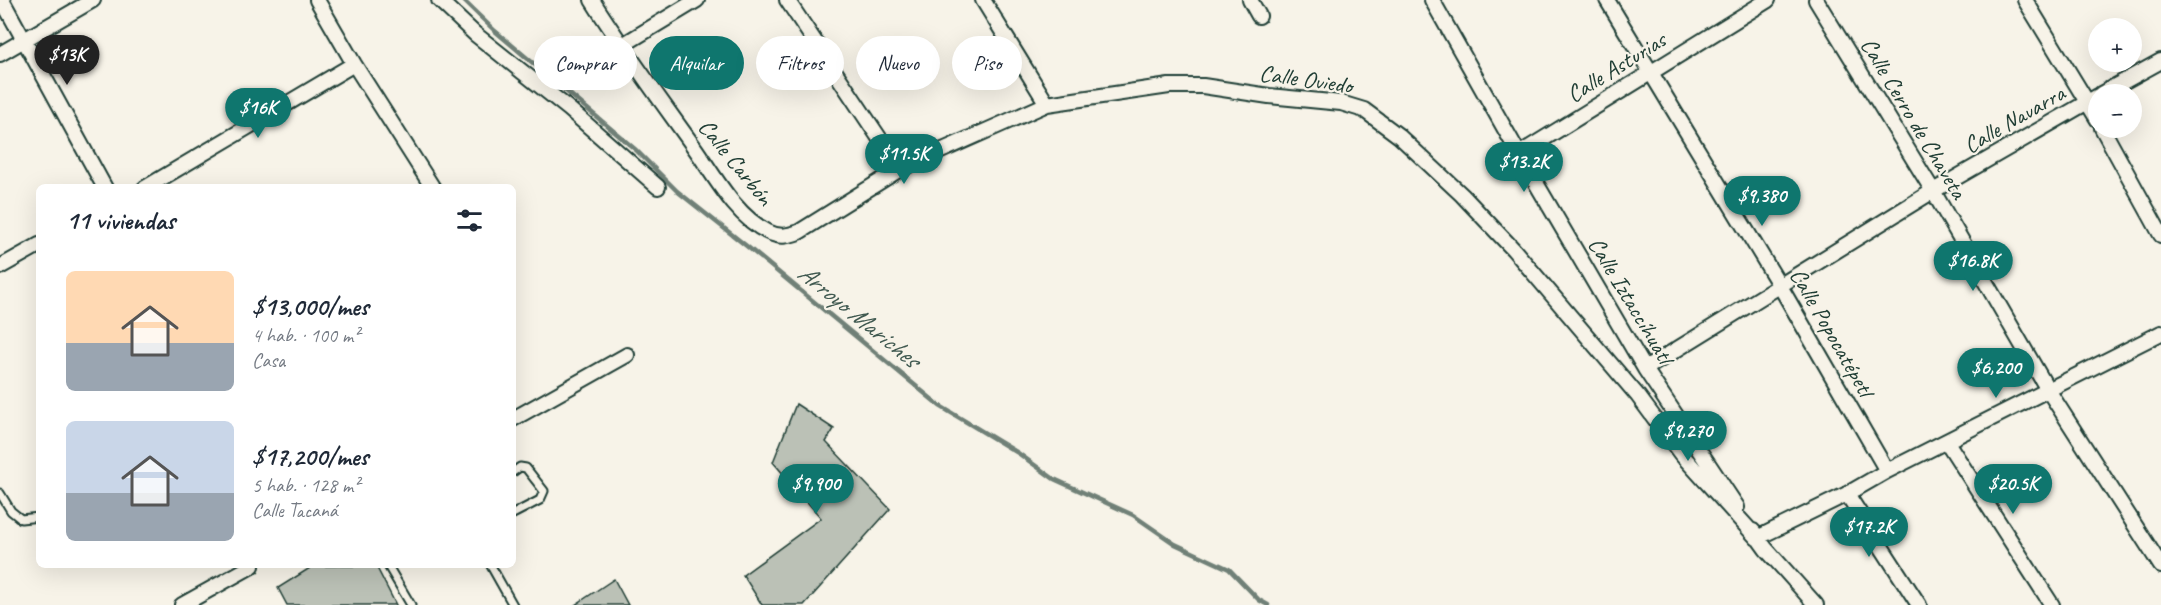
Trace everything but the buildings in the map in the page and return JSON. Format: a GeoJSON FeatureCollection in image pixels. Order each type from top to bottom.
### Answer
{"type":"FeatureCollection","features":[{"type":"Feature","properties":{"kind":"street"},"geometry":{"type":"LineString","coordinates":[[2,0],[103,184]]}},
{"type":"Feature","properties":{"kind":"street"},"geometry":{"type":"LineString","coordinates":[[0,54],[93,0]]}},
{"type":"Feature","properties":{"kind":"street"},"geometry":{"type":"LineString","coordinates":[[317,0],[354,64],[430,184]]}},
{"type":"Feature","properties":{"kind":"street"},"geometry":{"type":"LineString","coordinates":[[439,0],[475,34],[569,109],[658,187]]}},
{"type":"Feature","properties":{"kind":"street","name":"Calle Carbón"},"geometry":{"type":"LineString","coordinates":[[592,0],[615,36]]}},
{"type":"Feature","properties":{"kind":"street"},"geometry":{"type":"LineString","coordinates":[[637,36],[697,0]]}},
{"type":"Feature","properties":{"kind":"street"},"geometry":{"type":"LineString","coordinates":[[787,0],[900,169]]}},
{"type":"Feature","properties":{"kind":"street"},"geometry":{"type":"LineString","coordinates":[[983,0],[1047,104]]}},
{"type":"Feature","properties":{"kind":"street"},"geometry":{"type":"LineString","coordinates":[[1250,0],[1259,16]]}},
{"type":"Feature","properties":{"kind":"street","name":"Calle Iztaccíhuatl"},"geometry":{"type":"LineString","coordinates":[[1432,0],[1645,369],[1757,538],[1816,605]]}},
{"type":"Feature","properties":{"kind":"street","name":"Calle Popocatépetl"},"geometry":{"type":"LineString","coordinates":[[1606,0],[1779,286],[1887,471]]}},
{"type":"Feature","properties":{"kind":"street","name":"Calle Asturias"},"geometry":{"type":"LineString","coordinates":[[1519,154],[1768,0]]}},
{"type":"Feature","properties":{"kind":"street","name":"Calle Cerro de Chaveta"},"geometry":{"type":"LineString","coordinates":[[1816,0],[1933,191],[2048,390],[2161,566]]}},
{"type":"Feature","properties":{"kind":"street"},"geometry":{"type":"LineString","coordinates":[[2025,0],[2088,86]]}},
{"type":"Feature","properties":{"kind":"street","name":"Calle Navarra"},"geometry":{"type":"LineString","coordinates":[[2119,84],[2161,61]]}},
{"type":"Feature","properties":{"kind":"street"},"geometry":{"type":"LineString","coordinates":[[152,184],[354,64]]}},
{"type":"Feature","properties":{"kind":"street","name":"Calle Carbón"},"geometry":{"type":"LineString","coordinates":[[637,68],[737,206],[766,231]]}},
{"type":"Feature","properties":{"kind":"street","name":"Calle Oviedo"},"geometry":{"type":"LineString","coordinates":[[766,231],[779,237],[798,232],[900,169],[1047,104],[1168,86],[1203,86],[1269,96],[1341,103],[1364,110],[1399,136],[1462,195],[1513,249],[1638,396],[1681,454],[1757,538]]}},
{"type":"Feature","properties":{"kind":"street","name":"Calle Navarra"},"geometry":{"type":"LineString","coordinates":[[1645,369],[1933,191],[2088,102]]}},
{"type":"Feature","properties":{"kind":"street"},"geometry":{"type":"LineString","coordinates":[[2108,138],[2161,235]]}},
{"type":"Feature","properties":{"kind":"street"},"geometry":{"type":"LineString","coordinates":[[0,267],[36,248]]}},
{"type":"Feature","properties":{"kind":"street"},"geometry":{"type":"LineString","coordinates":[[1757,538],[2048,390],[2159,339]]}},
{"type":"Feature","properties":{"kind":"street"},"geometry":{"type":"LineString","coordinates":[[516,417],[627,355]]}},
{"type":"Feature","properties":{"kind":"street"},"geometry":{"type":"LineString","coordinates":[[1947,442],[2052,605]]}},
{"type":"Feature","properties":{"kind":"street"},"geometry":{"type":"LineString","coordinates":[[1847,494],[1919,605]]}},
{"type":"Feature","properties":{"kind":"street"},"geometry":{"type":"LineString","coordinates":[[182,605],[248,568]]}},
{"type":"Feature","properties":{"kind":"lane"},"geometry":{"type":"LineString","coordinates":[[516,470],[520,467],[526,468],[544,491],[540,500],[516,512]]}},
{"type":"Feature","properties":{"kind":"lane"},"geometry":{"type":"LineString","coordinates":[[0,493],[11,511],[21,519],[36,517]]}},
{"type":"Feature","properties":{"kind":"lane"},"geometry":{"type":"LineString","coordinates":[[389,568],[411,605]]}},
{"type":"Feature","properties":{"kind":"lane"},"geometry":{"type":"LineString","coordinates":[[492,568],[513,605]]}},
{"type":"Feature","properties":{"kind":"waterway","name":"Arroyo Mariches"},"geometry":{"type":"LineString","coordinates":[[463,0],[495,31],[636,150],[677,191],[940,406],[1018,453],[1054,479],[1133,515],[1175,544],[1229,569],[1259,600],[1268,605]]}}]}
